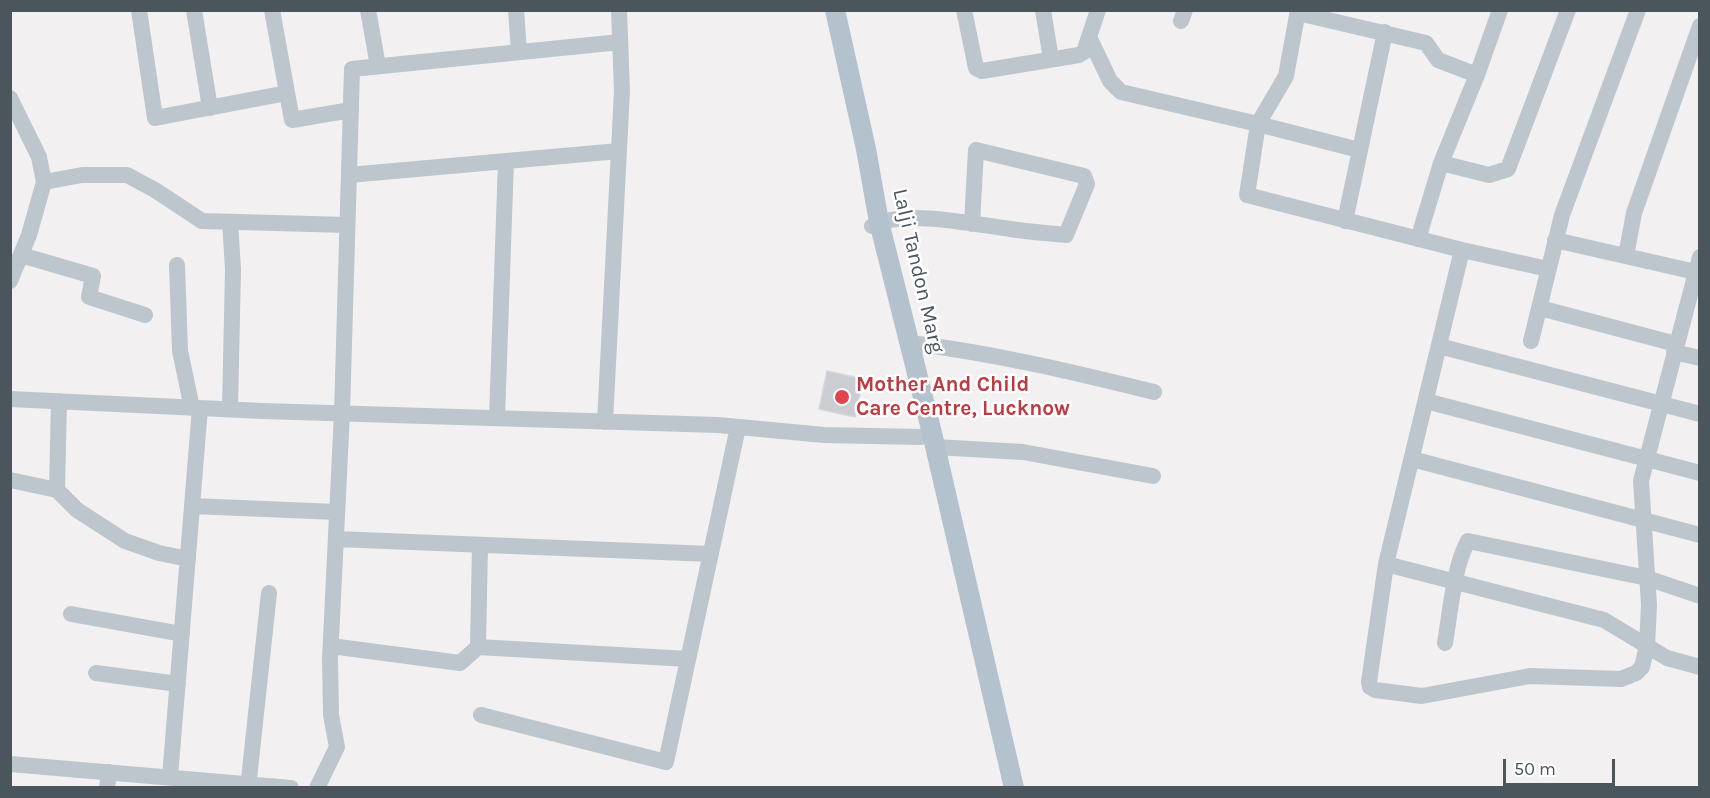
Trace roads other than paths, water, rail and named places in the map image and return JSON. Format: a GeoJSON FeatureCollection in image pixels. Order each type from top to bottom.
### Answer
{"type":"FeatureCollection","features":[{"type":"Feature","properties":{"kind":"main road","name":"Lalji Tandon Marg"},"geometry":{"type":"LineString","coordinates":[[824,10],[929,439],[1001,759],[1002,788]]}},
{"type":"Feature","properties":{"kind":"main road","name":"Lalji Tandon Marg"},"geometry":{"type":"LineString","coordinates":[[835,10],[866,149],[876,224],[910,343],[929,439]]}},
{"type":"Feature","properties":{"kind":"main road","name":"Lalji Tandon Marg"},"geometry":{"type":"LineString","coordinates":[[1001,759],[1014,788]]}},
{"type":"Feature","properties":{"kind":"street"},"geometry":{"type":"LineString","coordinates":[[139,10],[155,118],[287,93]]}},
{"type":"Feature","properties":{"kind":"street"},"geometry":{"type":"LineString","coordinates":[[194,10],[210,108]]}},
{"type":"Feature","properties":{"kind":"street"},"geometry":{"type":"LineString","coordinates":[[272,10],[292,120],[351,110]]}},
{"type":"Feature","properties":{"kind":"street"},"geometry":{"type":"LineString","coordinates":[[368,10],[378,66]]}},
{"type":"Feature","properties":{"kind":"street"},"geometry":{"type":"LineString","coordinates":[[516,10],[519,52]]}},
{"type":"Feature","properties":{"kind":"street"},"geometry":{"type":"LineString","coordinates":[[605,422],[622,91],[619,10]]}},
{"type":"Feature","properties":{"kind":"street"},"geometry":{"type":"LineString","coordinates":[[964,10],[976,68],[979,70],[1079,55],[1084,52],[1098,10]]}},
{"type":"Feature","properties":{"kind":"street"},"geometry":{"type":"LineString","coordinates":[[1043,10],[1051,59]]}},
{"type":"Feature","properties":{"kind":"street"},"geometry":{"type":"LineString","coordinates":[[1441,163],[1489,175],[1508,169],[1568,10]]}},
{"type":"Feature","properties":{"kind":"street"},"geometry":{"type":"LineString","coordinates":[[1531,341],[1562,215],[1638,10]]}},
{"type":"Feature","properties":{"kind":"street"},"geometry":{"type":"LineString","coordinates":[[1418,239],[1441,163],[1477,75],[1497,11]]}},
{"type":"Feature","properties":{"kind":"street"},"geometry":{"type":"LineString","coordinates":[[1477,75],[1438,60],[1426,43],[1298,12],[1286,76],[1258,124],[1247,195],[1462,250],[1548,269]]}},
{"type":"Feature","properties":{"kind":"street"},"geometry":{"type":"LineString","coordinates":[[1626,256],[1634,213],[1700,26]]}},
{"type":"Feature","properties":{"kind":"street"},"geometry":{"type":"LineString","coordinates":[[1346,221],[1384,32]]}},
{"type":"Feature","properties":{"kind":"street"},"geometry":{"type":"LineString","coordinates":[[1089,39],[1110,81],[1121,92],[1359,150]]}},
{"type":"Feature","properties":{"kind":"street"},"geometry":{"type":"LineString","coordinates":[[318,788],[337,747],[331,715],[331,646],[342,413],[352,69],[620,42]]}},
{"type":"Feature","properties":{"kind":"street"},"geometry":{"type":"LineString","coordinates":[[10,98],[39,157],[44,182],[29,235],[10,281]]}},
{"type":"Feature","properties":{"kind":"street"},"geometry":{"type":"LineString","coordinates":[[876,224],[917,218],[1066,235],[1087,184],[1086,180],[1084,176],[976,150],[972,224]]}},
{"type":"Feature","properties":{"kind":"street"},"geometry":{"type":"LineString","coordinates":[[349,175],[619,151]]}},
{"type":"Feature","properties":{"kind":"street"},"geometry":{"type":"LineString","coordinates":[[497,418],[506,161]]}},
{"type":"Feature","properties":{"kind":"street"},"geometry":{"type":"LineString","coordinates":[[44,182],[82,175],[127,175],[155,190],[202,221],[347,225]]}},
{"type":"Feature","properties":{"kind":"street"},"geometry":{"type":"LineString","coordinates":[[230,222],[233,269],[230,409]]}},
{"type":"Feature","properties":{"kind":"street"},"geometry":{"type":"LineString","coordinates":[[1462,250],[1386,564],[1369,682],[1370,687],[1375,690],[1422,696],[1530,676],[1621,679],[1636,674],[1642,667],[1647,646],[1649,605],[1641,481],[1698,267],[1626,256],[1555,240]]}},
{"type":"Feature","properties":{"kind":"street"},"geometry":{"type":"LineString","coordinates":[[21,255],[93,276],[90,297],[145,315]]}},
{"type":"Feature","properties":{"kind":"street"},"geometry":{"type":"LineString","coordinates":[[170,777],[192,506],[196,408],[180,351],[177,265]]}},
{"type":"Feature","properties":{"kind":"street"},"geometry":{"type":"LineString","coordinates":[[1540,308],[1675,348],[1700,358]]}},
{"type":"Feature","properties":{"kind":"street"},"geometry":{"type":"LineString","coordinates":[[910,343],[987,354],[1067,370],[1154,392]]}},
{"type":"Feature","properties":{"kind":"street"},"geometry":{"type":"LineString","coordinates":[[1439,346],[1700,414]]}},
{"type":"Feature","properties":{"kind":"street"},"geometry":{"type":"LineString","coordinates":[[10,399],[196,408],[738,427],[824,435],[929,439],[1023,452],[1154,476]]}},
{"type":"Feature","properties":{"kind":"street"},"geometry":{"type":"LineString","coordinates":[[57,490],[59,401]]}},
{"type":"Feature","properties":{"kind":"street"},"geometry":{"type":"LineString","coordinates":[[1426,401],[1700,473]]}},
{"type":"Feature","properties":{"kind":"street"},"geometry":{"type":"LineString","coordinates":[[481,715],[666,762],[738,427]]}},
{"type":"Feature","properties":{"kind":"street"},"geometry":{"type":"LineString","coordinates":[[1412,459],[1700,535]]}},
{"type":"Feature","properties":{"kind":"street"},"geometry":{"type":"LineString","coordinates":[[10,480],[57,490],[76,510],[125,540],[159,553],[188,559]]}},
{"type":"Feature","properties":{"kind":"street"},"geometry":{"type":"LineString","coordinates":[[192,506],[337,512]]}},
{"type":"Feature","properties":{"kind":"street"},"geometry":{"type":"LineString","coordinates":[[336,539],[711,554]]}},
{"type":"Feature","properties":{"kind":"street"},"geometry":{"type":"LineString","coordinates":[[1446,643],[1455,582],[1468,541],[1647,578],[1700,596]]}},
{"type":"Feature","properties":{"kind":"street"},"geometry":{"type":"LineString","coordinates":[[331,646],[460,663],[478,646],[480,545]]}},
{"type":"Feature","properties":{"kind":"street"},"geometry":{"type":"LineString","coordinates":[[1386,564],[1604,620],[1667,658],[1700,667]]}},
{"type":"Feature","properties":{"kind":"street"},"geometry":{"type":"LineString","coordinates":[[248,786],[269,592]]}},
{"type":"Feature","properties":{"kind":"street"},"geometry":{"type":"LineString","coordinates":[[71,614],[182,634]]}},
{"type":"Feature","properties":{"kind":"street"},"geometry":{"type":"LineString","coordinates":[[478,646],[688,659]]}},
{"type":"Feature","properties":{"kind":"street"},"geometry":{"type":"LineString","coordinates":[[96,673],[178,684]]}},
{"type":"Feature","properties":{"kind":"street"},"geometry":{"type":"LineString","coordinates":[[10,764],[108,780],[170,777],[248,786],[291,788]]}},
{"type":"Feature","properties":{"kind":"place","name":"Mother And Child Care Centre, Lucknow"},"geometry":{"type":"Point","coordinates":[842,397]}}]}
